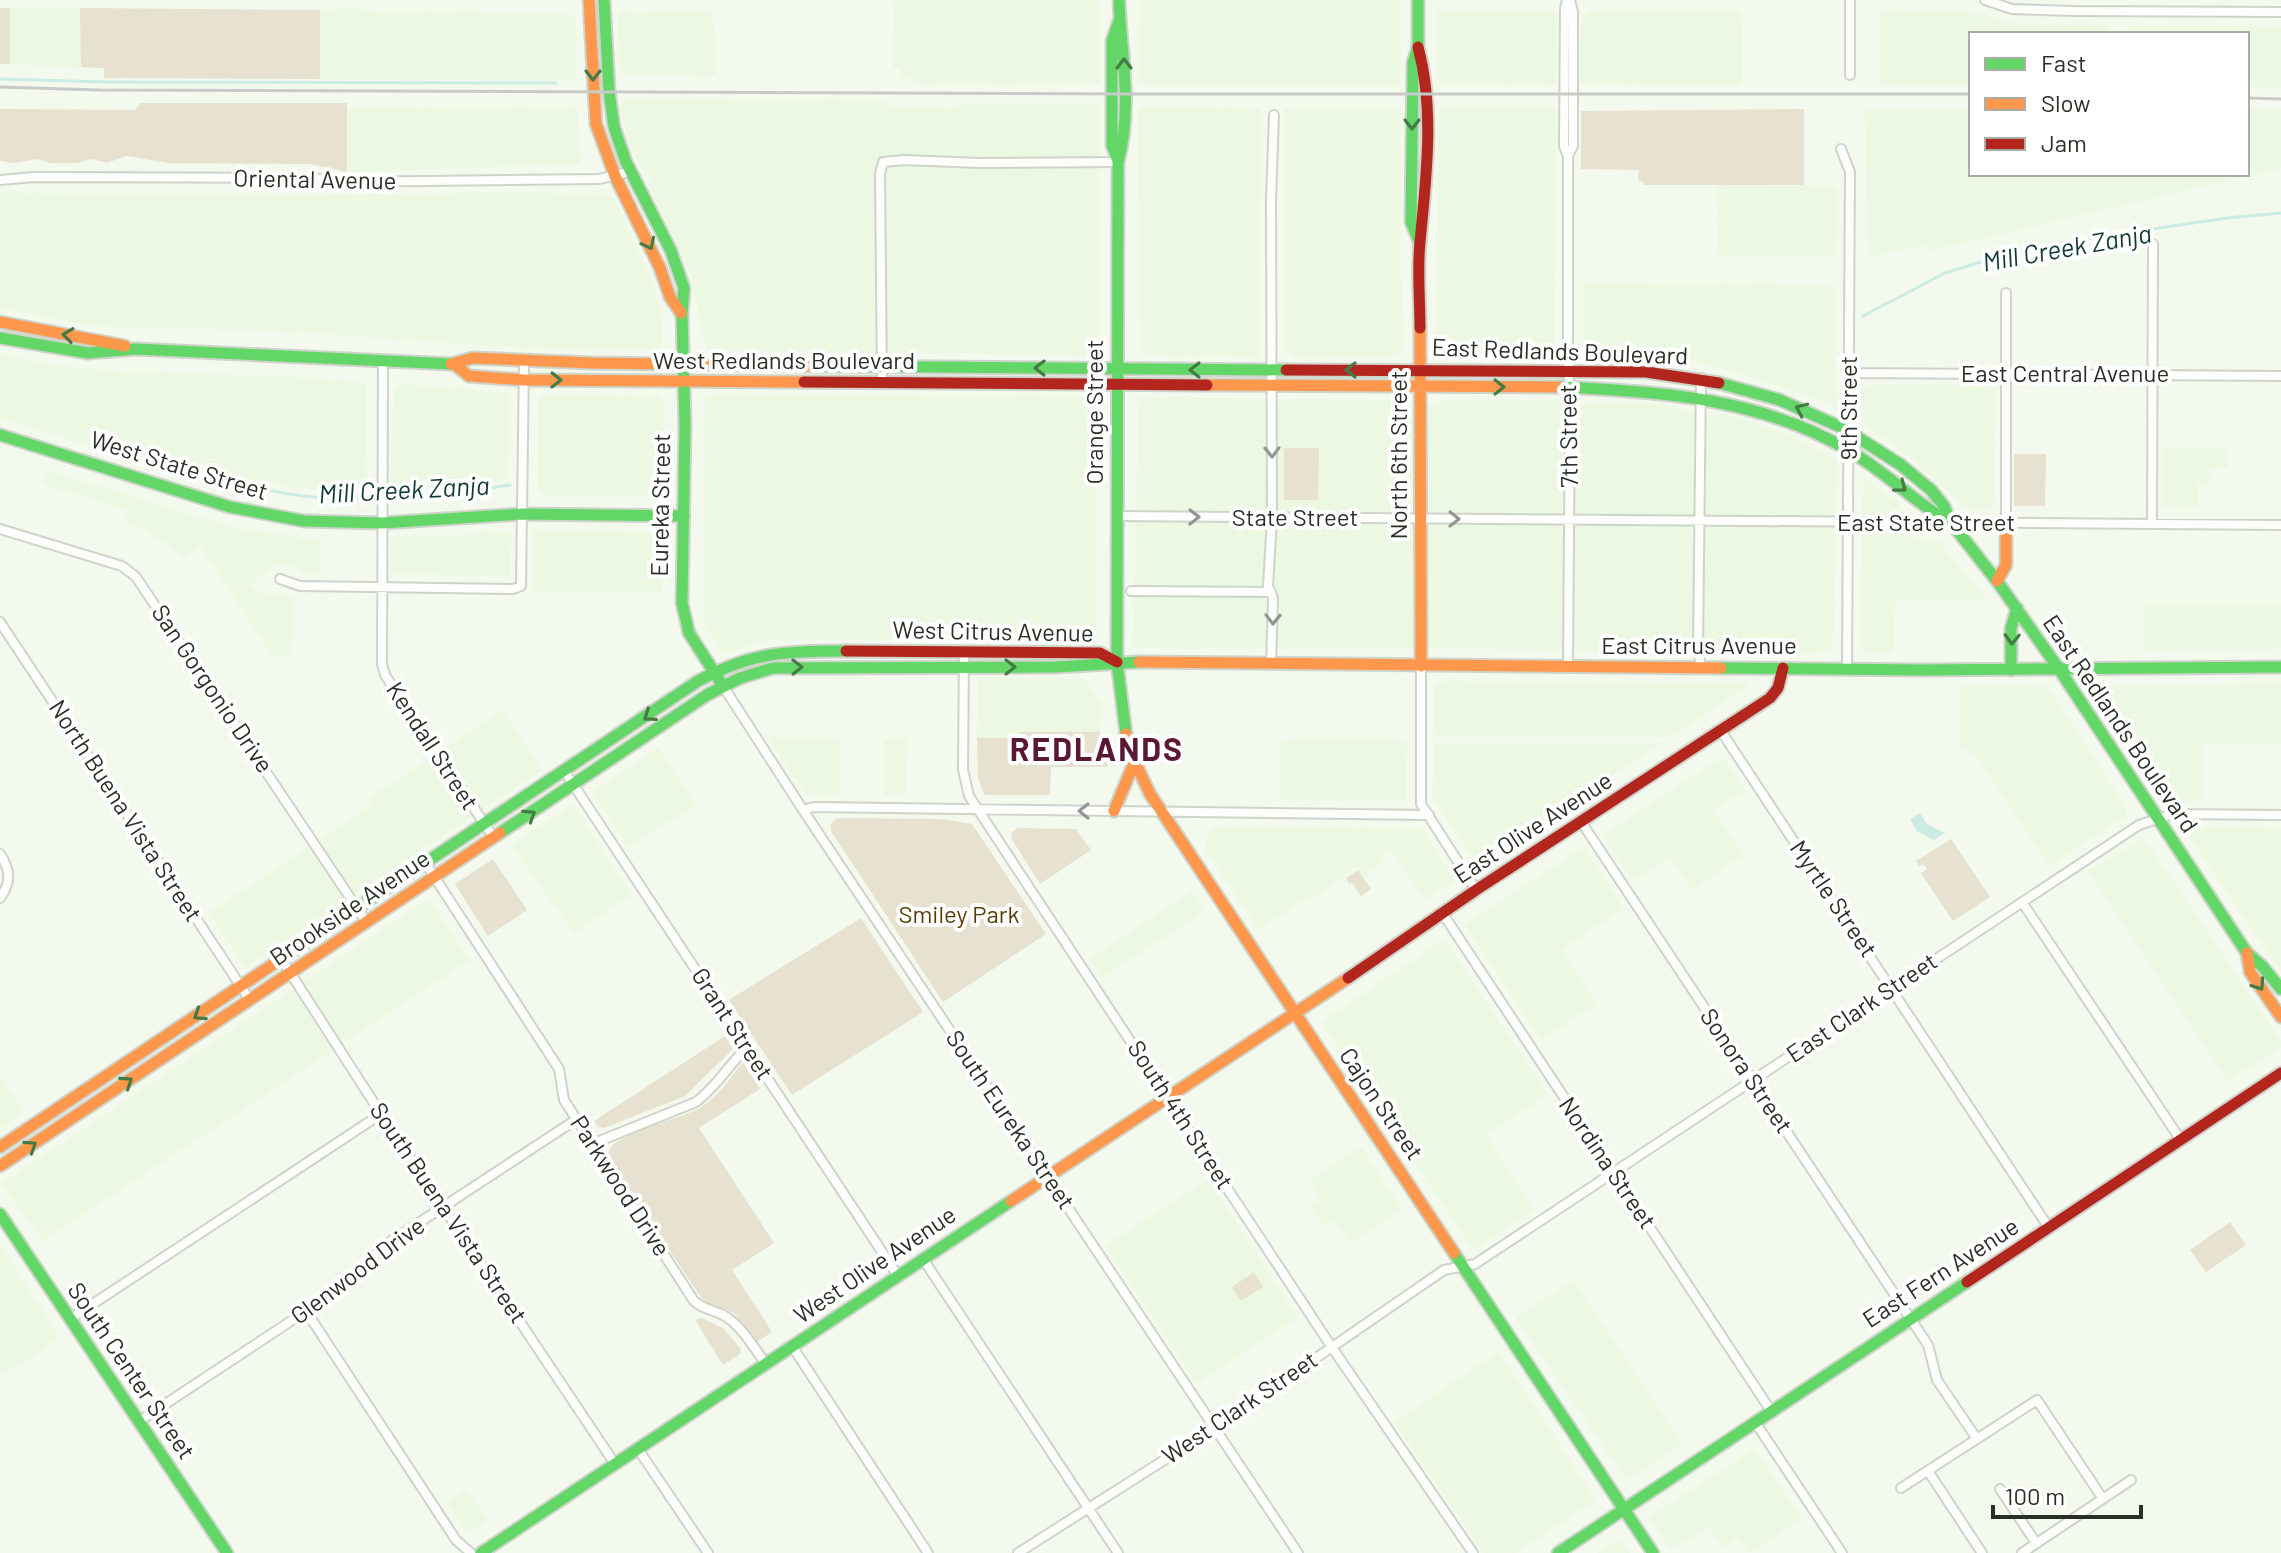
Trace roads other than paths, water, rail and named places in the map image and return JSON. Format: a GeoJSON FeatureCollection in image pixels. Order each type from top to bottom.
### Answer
{"type":"FeatureCollection","features":[{"type":"Feature","properties":{"kind":"main road","name":"Eureka Street"},"geometry":{"type":"LineString","coordinates":[[589,0],[596,124],[615,176],[660,268],[670,297],[681,313]]}},
{"type":"Feature","properties":{"kind":"main road","name":"Eureka Street"},"geometry":{"type":"LineString","coordinates":[[604,0],[609,105],[629,172],[677,267],[685,293],[681,313],[684,365],[682,603],[685,621],[694,642],[723,686]]}},
{"type":"Feature","properties":{"kind":"main road","name":"Orange Street"},"geometry":{"type":"LineString","coordinates":[[1117,662],[1118,162],[1112,145],[1112,41],[1119,21],[1119,0]]}},
{"type":"Feature","properties":{"kind":"main road","name":"North 6th Street"},"geometry":{"type":"LineString","coordinates":[[1418,0],[1418,47],[1424,62],[1426,92],[1426,222],[1420,243],[1421,666]]}},
{"type":"Feature","properties":{"kind":"main road","name":"West Redlands Boulevard"},"geometry":{"type":"LineString","coordinates":[[0,322],[136,349]]}},
{"type":"Feature","properties":{"kind":"main road","name":"West Redlands Boulevard"},"geometry":{"type":"LineString","coordinates":[[0,338],[88,353],[136,349],[454,364],[473,358],[684,365],[1118,369]]}},
{"type":"Feature","properties":{"kind":"main road","name":"West Redlands Boulevard"},"geometry":{"type":"LineString","coordinates":[[454,364],[469,376],[524,380],[1118,385]]}},
{"type":"Feature","properties":{"kind":"main road","name":"East Redlands Boulevard"},"geometry":{"type":"LineString","coordinates":[[1118,369],[1646,372],[1701,378],[1784,401],[1850,432],[1880,449],[1936,494],[1952,524],[2017,608],[2059,669],[2247,953],[2281,988]]}},
{"type":"Feature","properties":{"kind":"main road","name":"East Redlands Boulevard"},"geometry":{"type":"LineString","coordinates":[[1118,385],[1570,388],[1669,392],[1700,397],[1772,416],[1850,451],[1903,487],[1937,517],[1952,524]]}},
{"type":"Feature","properties":{"kind":"main road","name":"West State Street"},"geometry":{"type":"LineString","coordinates":[[0,435],[247,512],[304,521],[382,523],[522,514],[684,516]]}},
{"type":"Feature","properties":{"kind":"main road"},"geometry":{"type":"LineString","coordinates":[[1997,581],[2006,565],[2006,523]]}},
{"type":"Feature","properties":{"kind":"main road"},"geometry":{"type":"LineString","coordinates":[[2011,670],[2011,628],[2017,608]]}},
{"type":"Feature","properties":{"kind":"main road","name":"West Citrus Avenue"},"geometry":{"type":"LineString","coordinates":[[714,673],[745,659],[782,651],[1100,653],[1117,662]]}},
{"type":"Feature","properties":{"kind":"main road","name":"West Citrus Avenue"},"geometry":{"type":"LineString","coordinates":[[723,686],[754,672],[793,666],[964,668],[1101,666],[1117,662]]}},
{"type":"Feature","properties":{"kind":"main road","name":"East Citrus Avenue"},"geometry":{"type":"LineString","coordinates":[[1117,662],[2011,670],[2281,667]]}},
{"type":"Feature","properties":{"kind":"main road","name":"Cajon Street"},"geometry":{"type":"LineString","coordinates":[[1117,662],[1118,705],[1134,763],[1162,811],[1653,1553]]}},
{"type":"Feature","properties":{"kind":"main road","name":"East Olive Avenue"},"geometry":{"type":"LineString","coordinates":[[1294,1014],[1476,890],[1770,698],[1778,688],[1783,668]]}},
{"type":"Feature","properties":{"kind":"main road","name":"Brookside Avenue"},"geometry":{"type":"LineString","coordinates":[[0,1147],[714,673]]}},
{"type":"Feature","properties":{"kind":"main road","name":"Brookside Avenue"},"geometry":{"type":"LineString","coordinates":[[0,1166],[723,686]]}},
{"type":"Feature","properties":{"kind":"main road"},"geometry":{"type":"LineString","coordinates":[[1114,811],[1134,763]]}},
{"type":"Feature","properties":{"kind":"main road","name":"East Redlands Boulevard"},"geometry":{"type":"LineString","coordinates":[[2247,953],[2250,972],[2281,1017]]}},
{"type":"Feature","properties":{"kind":"main road","name":"West Olive Avenue"},"geometry":{"type":"LineString","coordinates":[[481,1553],[1294,1014]]}},
{"type":"Feature","properties":{"kind":"main road","name":"East Fern Avenue"},"geometry":{"type":"LineString","coordinates":[[1558,1553],[2281,1073]]}},
{"type":"Feature","properties":{"kind":"main road","name":"South Center Street"},"geometry":{"type":"LineString","coordinates":[[0,1214],[227,1553]]}},
{"type":"Feature","properties":{"kind":"street","name":"7th Street"},"geometry":{"type":"LineString","coordinates":[[1568,0],[1573,12],[1573,146],[1568,157],[1568,667]]}},
{"type":"Feature","properties":{"kind":"street"},"geometry":{"type":"LineString","coordinates":[[1850,0],[1850,75]]}},
{"type":"Feature","properties":{"kind":"street"},"geometry":{"type":"LineString","coordinates":[[1985,0],[2012,9],[2281,12]]}},
{"type":"Feature","properties":{"kind":"street"},"geometry":{"type":"LineString","coordinates":[[2073,0],[2073,11]]}},
{"type":"Feature","properties":{"kind":"street"},"geometry":{"type":"LineString","coordinates":[[1271,665],[1273,598],[1268,586],[1272,518],[1271,199],[1274,115]]}},
{"type":"Feature","properties":{"kind":"street","name":"9th Street"},"geometry":{"type":"LineString","coordinates":[[1841,149],[1850,172],[1847,669]]}},
{"type":"Feature","properties":{"kind":"street"},"geometry":{"type":"LineString","coordinates":[[882,383],[880,168],[887,160],[1118,162]]}},
{"type":"Feature","properties":{"kind":"street","name":"Oriental Avenue"},"geometry":{"type":"LineString","coordinates":[[0,180],[26,177],[313,178],[338,182],[433,182],[599,179],[629,172]]}},
{"type":"Feature","properties":{"kind":"street"},"geometry":{"type":"LineString","coordinates":[[2152,524],[2153,244]]}},
{"type":"Feature","properties":{"kind":"street"},"geometry":{"type":"LineString","coordinates":[[2006,293],[2006,523]]}},
{"type":"Feature","properties":{"kind":"street"},"geometry":{"type":"LineString","coordinates":[[280,579],[300,586],[513,589],[523,583],[524,360]]}},
{"type":"Feature","properties":{"kind":"street","name":"Kendall Street"},"geometry":{"type":"LineString","coordinates":[[383,361],[382,664],[385,675],[494,838]]}},
{"type":"Feature","properties":{"kind":"street","name":"East Central Avenue"},"geometry":{"type":"LineString","coordinates":[[1850,373],[2281,376]]}},
{"type":"Feature","properties":{"kind":"street"},"geometry":{"type":"LineString","coordinates":[[1701,378],[1698,649],[1701,668]]}},
{"type":"Feature","properties":{"kind":"street","name":"State Street"},"geometry":{"type":"LineString","coordinates":[[1116,516],[1570,520]]}},
{"type":"Feature","properties":{"kind":"street","name":"East State Street"},"geometry":{"type":"LineString","coordinates":[[1570,520],[2281,525]]}},
{"type":"Feature","properties":{"kind":"street","name":"San Gorgonio Drive"},"geometry":{"type":"LineString","coordinates":[[0,529],[122,566],[136,577],[367,923]]}},
{"type":"Feature","properties":{"kind":"street"},"geometry":{"type":"LineString","coordinates":[[1131,591],[1271,592]]}},
{"type":"Feature","properties":{"kind":"street","name":"North Buena Vista Street"},"geometry":{"type":"LineString","coordinates":[[0,622],[250,1000]]}},
{"type":"Feature","properties":{"kind":"street","name":"South 4th Street"},"geometry":{"type":"LineString","coordinates":[[964,652],[963,770],[969,796],[1331,1346],[1473,1553]]}},
{"type":"Feature","properties":{"kind":"street"},"geometry":{"type":"LineString","coordinates":[[1421,666],[1421,800],[1476,890]]}},
{"type":"Feature","properties":{"kind":"street","name":"South Eureka Street"},"geometry":{"type":"LineString","coordinates":[[723,686],[1298,1553]]}},
{"type":"Feature","properties":{"kind":"street","name":"Myrtle Street"},"geometry":{"type":"LineString","coordinates":[[1721,731],[2049,1228]]}},
{"type":"Feature","properties":{"kind":"street","name":"Grant Street"},"geometry":{"type":"LineString","coordinates":[[565,772],[898,1276]]}},
{"type":"Feature","properties":{"kind":"street"},"geometry":{"type":"LineString","coordinates":[[803,810],[844,807],[1429,815]]}},
{"type":"Feature","properties":{"kind":"street","name":"East Clark Street"},"geometry":{"type":"LineString","coordinates":[[1463,1267],[1475,1264],[2139,825],[2173,814],[2281,815]]}},
{"type":"Feature","properties":{"kind":"street","name":"Sonora Street"},"geometry":{"type":"LineString","coordinates":[[1582,823],[1932,1353],[1937,1380],[1977,1439]]}},
{"type":"Feature","properties":{"kind":"street"},"geometry":{"type":"LineString","coordinates":[[0,854],[9,874],[0,898]]}},
{"type":"Feature","properties":{"kind":"street","name":"Parkwood Drive"},"geometry":{"type":"LineString","coordinates":[[426,864],[559,1069],[564,1100],[694,1301],[703,1309],[733,1322],[766,1364]]}},
{"type":"Feature","properties":{"kind":"street"},"geometry":{"type":"LineString","coordinates":[[2022,902],[2180,1139]]}},
{"type":"Feature","properties":{"kind":"street","name":"Nordina Street"},"geometry":{"type":"LineString","coordinates":[[1443,914],[1771,1411]]}},
{"type":"Feature","properties":{"kind":"street","name":"South Buena Vista Street"},"geometry":{"type":"LineString","coordinates":[[282,960],[615,1464]]}},
{"type":"Feature","properties":{"kind":"street"},"geometry":{"type":"LineString","coordinates":[[592,1144],[696,1102],[709,1093],[747,1047]]}},
{"type":"Feature","properties":{"kind":"street"},"geometry":{"type":"LineString","coordinates":[[70,1319],[381,1114]]}},
{"type":"Feature","properties":{"kind":"street","name":"Glenwood Drive"},"geometry":{"type":"LineString","coordinates":[[138,1422],[360,1273],[382,1247],[577,1119]]}},
{"type":"Feature","properties":{"kind":"street"},"geometry":{"type":"LineString","coordinates":[[923,1259],[1118,1553]]}},
{"type":"Feature","properties":{"kind":"street","name":"West Clark Street"},"geometry":{"type":"LineString","coordinates":[[1018,1553],[1213,1429],[1444,1270],[1463,1267]]}},
{"type":"Feature","properties":{"kind":"street"},"geometry":{"type":"LineString","coordinates":[[306,1311],[456,1540],[471,1553]]}},
{"type":"Feature","properties":{"kind":"street"},"geometry":{"type":"LineString","coordinates":[[792,1346],[928,1553]]}},
{"type":"Feature","properties":{"kind":"street"},"geometry":{"type":"LineString","coordinates":[[1901,1488],[2037,1400],[2103,1499]]}},
{"type":"Feature","properties":{"kind":"street"},"geometry":{"type":"LineString","coordinates":[[1755,1422],[1842,1553]]}},
{"type":"Feature","properties":{"kind":"street"},"geometry":{"type":"LineString","coordinates":[[638,1449],[708,1553]]}},
{"type":"Feature","properties":{"kind":"street"},"geometry":{"type":"LineString","coordinates":[[1928,1471],[1982,1553]]}},
{"type":"Feature","properties":{"kind":"street"},"geometry":{"type":"LineString","coordinates":[[2022,1553],[2131,1480]]}},
{"type":"Feature","properties":{"kind":"street"},"geometry":{"type":"LineString","coordinates":[[2000,1489],[2036,1543]]}},
{"type":"Feature","properties":{"kind":"water"},"geometry":{"type":"Polygon","coordinates":[[[1920,813],[1927,824],[1945,833],[1934,840],[1917,831],[1910,819],[1920,813]]]}},
{"type":"Feature","properties":{"kind":"waterway"},"geometry":{"type":"LineString","coordinates":[[0,79],[556,83]]}},
{"type":"Feature","properties":{"kind":"waterway","name":"Mill Creek Zanja"},"geometry":{"type":"LineString","coordinates":[[1863,316],[1945,273],[2010,253],[2071,241],[2281,213]]}},
{"type":"Feature","properties":{"kind":"waterway","name":"Mill Creek Zanja"},"geometry":{"type":"LineString","coordinates":[[205,471],[278,492],[343,499],[428,496],[510,485]]}},
{"type":"Feature","properties":{"kind":"railway"},"geometry":{"type":"LineString","coordinates":[[0,87],[1135,94],[1969,94]]}},
{"type":"Feature","properties":{"kind":"railway"},"geometry":{"type":"LineString","coordinates":[[2249,98],[2281,99]]}},
{"type":"Feature","properties":{"kind":"district","name":"REDLANDS"},"geometry":{"type":"Point","coordinates":[1097,750]}},
{"type":"Feature","properties":{"kind":"park label","name":"Smiley Park"},"geometry":{"type":"Point","coordinates":[959,915]}}]}
